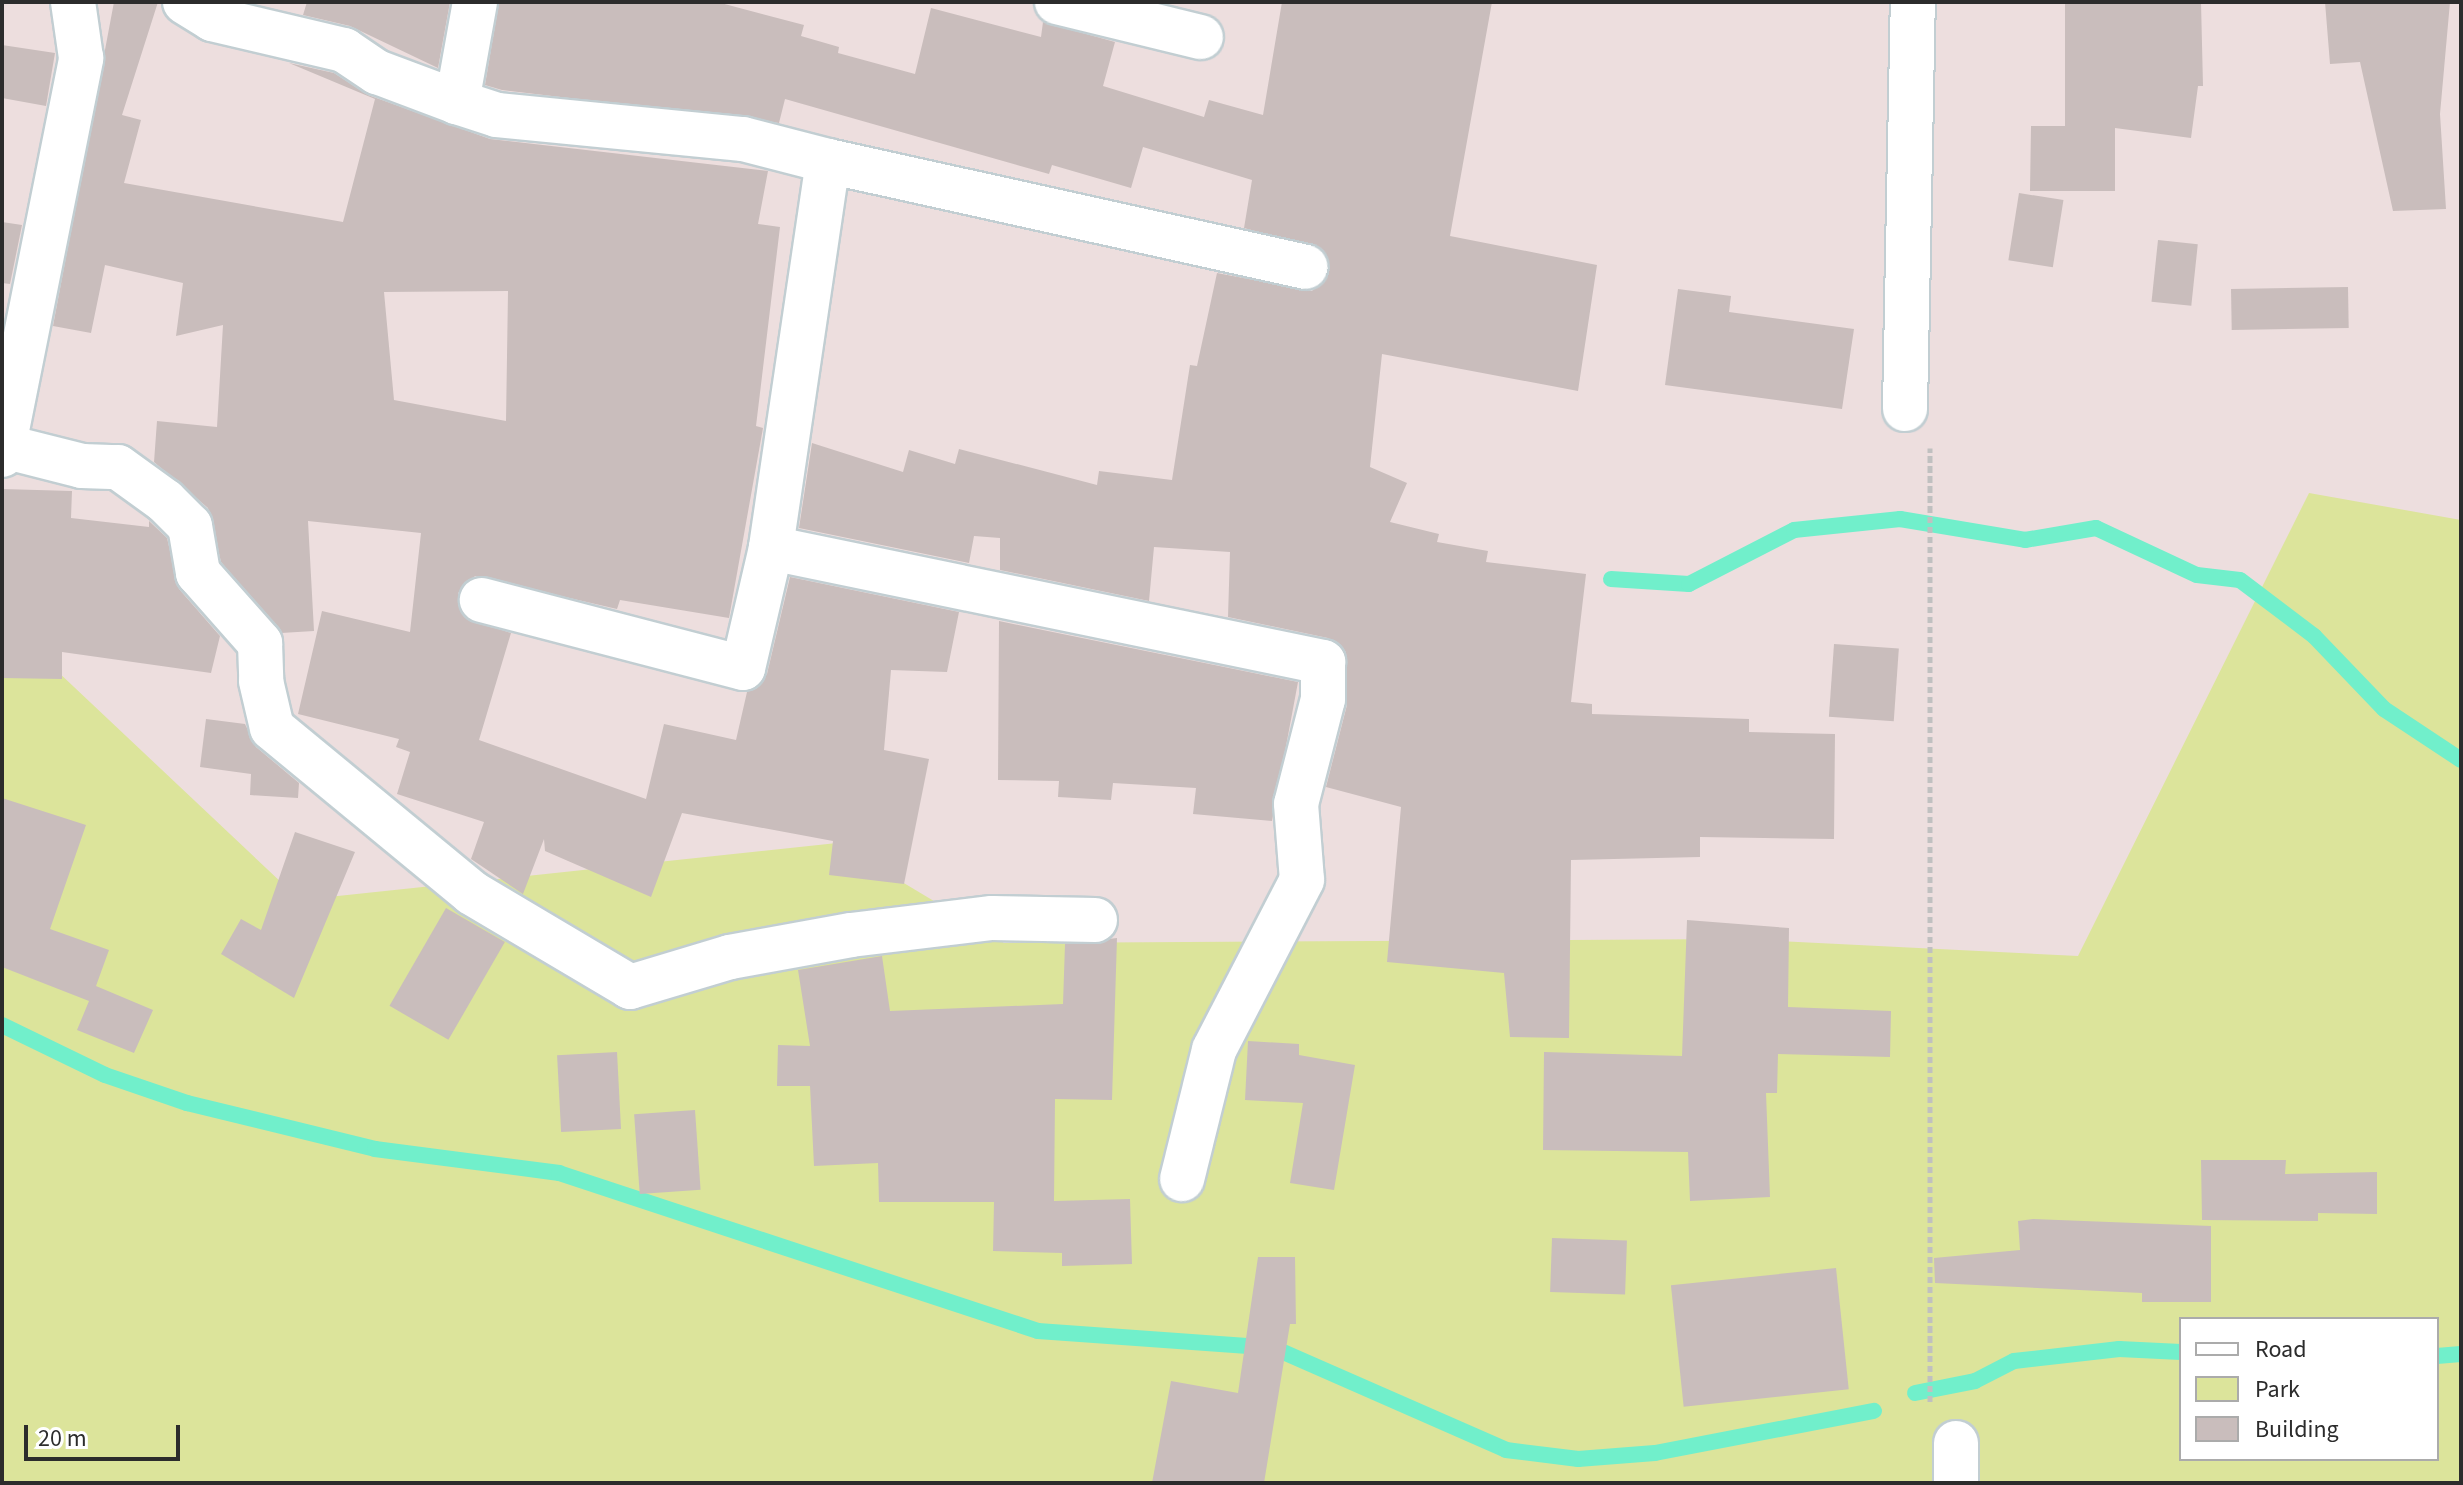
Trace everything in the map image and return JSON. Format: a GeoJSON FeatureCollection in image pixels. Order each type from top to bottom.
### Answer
{"type":"FeatureCollection","features":[{"type":"Feature","properties":{"kind":"street"},"geometry":{"type":"LineString","coordinates":[[73,2],[81,58],[4,451],[82,466],[118,467],[165,501],[190,526],[198,573],[260,643],[272,728],[472,893],[630,987],[730,957],[851,935],[992,918],[1095,920]]}},
{"type":"Feature","properties":{"kind":"street"},"geometry":{"type":"LineString","coordinates":[[185,2],[212,19],[344,50],[377,72],[497,115],[743,139],[828,161],[1305,267]]}},
{"type":"Feature","properties":{"kind":"street"},"geometry":{"type":"LineString","coordinates":[[457,102],[475,2]]}},
{"type":"Feature","properties":{"kind":"street"},"geometry":{"type":"LineString","coordinates":[[1057,2],[1201,37]]}},
{"type":"Feature","properties":{"kind":"street"},"geometry":{"type":"LineString","coordinates":[[1913,2],[1918,420]]}},
{"type":"Feature","properties":{"kind":"street"},"geometry":{"type":"LineString","coordinates":[[482,600],[743,668],[771,548],[828,161]]}},
{"type":"Feature","properties":{"kind":"street"},"geometry":{"type":"LineString","coordinates":[[771,548],[1323,662],[1323,699],[1296,804],[1302,880],[1214,1050],[1182,1179]]}},
{"type":"Feature","properties":{"kind":"path"},"geometry":{"type":"LineString","coordinates":[[1918,420],[1947,1446]]}},
{"type":"Feature","properties":{"kind":"green space"},"geometry":{"type":"Polygon","coordinates":[[[2309,493],[2461,520],[2461,1483],[2,1483],[2,669],[39,654],[300,900],[837,843],[1004,943],[1739,939],[2078,956],[2309,493]]]}},
{"type":"Feature","properties":{"kind":"building"},"geometry":{"type":"Polygon","coordinates":[[[114,2],[158,2],[122,115],[141,120],[124,183],[343,222],[375,99],[289,63],[334,73],[368,95],[490,139],[768,171],[758,224],[780,227],[756,426],[763,428],[729,618],[620,600],[617,609],[475,576],[458,593],[464,617],[511,633],[479,740],[646,799],[664,724],[736,740],[747,692],[767,674],[790,577],[959,612],[947,672],[891,670],[884,750],[929,759],[904,884],[829,875],[833,841],[682,813],[651,897],[545,851],[544,839],[523,894],[471,859],[484,822],[397,794],[410,752],[396,747],[399,739],[298,714],[322,611],[410,632],[421,533],[308,521],[314,631],[281,633],[221,562],[208,508],[154,462],[157,421],[217,427],[223,325],[176,336],[183,283],[105,265],[91,333],[53,326],[114,2]],[[508,291],[384,292],[394,400],[506,421],[508,291]]]}},
{"type":"Feature","properties":{"kind":"building"},"geometry":{"type":"Polygon","coordinates":[[[307,2],[450,2],[438,68],[350,26],[303,15],[307,2]]]}},
{"type":"Feature","properties":{"kind":"building"},"geometry":{"type":"Polygon","coordinates":[[[499,2],[717,2],[804,25],[801,36],[839,47],[838,53],[915,74],[931,8],[1041,37],[1043,22],[1115,42],[1103,86],[1204,117],[1209,100],[1263,115],[1282,2],[1492,2],[1450,236],[1597,265],[1578,391],[1382,354],[1370,467],[1407,483],[1390,522],[1439,534],[1437,542],[1488,551],[1486,562],[1586,574],[1571,702],[1592,704],[1592,714],[1749,719],[1749,732],[1835,734],[1834,839],[1700,837],[1700,857],[1571,860],[1569,1038],[1510,1037],[1504,973],[1387,962],[1401,807],[1326,787],[1347,705],[1346,652],[1328,638],[1228,617],[1230,552],[1154,547],[1149,601],[1000,570],[1000,538],[974,536],[969,563],[799,528],[812,443],[903,472],[909,450],[955,464],[959,449],[1097,485],[1099,471],[1172,480],[1190,365],[1197,366],[1217,273],[1312,291],[1329,273],[1322,249],[1244,228],[1252,180],[1143,147],[1131,188],[1052,165],[1049,174],[785,99],[779,123],[502,90],[485,85],[499,2]]]}},
{"type":"Feature","properties":{"kind":"building"},"geometry":{"type":"Polygon","coordinates":[[[2065,2],[2201,2],[2203,86],[2198,86],[2191,138],[2115,128],[2115,191],[2030,191],[2031,126],[2065,126],[2065,2]]]}},
{"type":"Feature","properties":{"kind":"building"},"geometry":{"type":"Polygon","coordinates":[[[2325,2],[2450,2],[2440,114],[2446,209],[2393,211],[2360,62],[2330,64],[2325,2]]]}},
{"type":"Feature","properties":{"kind":"building"},"geometry":{"type":"Polygon","coordinates":[[[2,45],[55,53],[46,106],[2,98],[2,45]]]}},
{"type":"Feature","properties":{"kind":"building"},"geometry":{"type":"Polygon","coordinates":[[[2019,193],[2063,200],[2053,267],[2008,260],[2019,193]]]}},
{"type":"Feature","properties":{"kind":"building"},"geometry":{"type":"Polygon","coordinates":[[[2,222],[22,225],[10,284],[2,283],[2,222]]]}},
{"type":"Feature","properties":{"kind":"building"},"geometry":{"type":"Polygon","coordinates":[[[2158,240],[2198,244],[2191,306],[2152,302],[2158,240]]]}},
{"type":"Feature","properties":{"kind":"building"},"geometry":{"type":"Polygon","coordinates":[[[2348,287],[2349,328],[2232,330],[2231,289],[2348,287]]]}},
{"type":"Feature","properties":{"kind":"building"},"geometry":{"type":"Polygon","coordinates":[[[1678,289],[1731,296],[1729,312],[1854,329],[1842,409],[1665,385],[1678,289]]]}},
{"type":"Feature","properties":{"kind":"building"},"geometry":{"type":"Polygon","coordinates":[[[2,489],[72,491],[71,518],[149,527],[149,521],[167,538],[179,589],[220,636],[211,673],[62,652],[62,679],[2,678],[2,489]]]}},
{"type":"Feature","properties":{"kind":"building"},"geometry":{"type":"Polygon","coordinates":[[[999,621],[1298,682],[1272,821],[1193,814],[1196,788],[1113,783],[1111,800],[1058,797],[1059,781],[998,780],[999,621]]]}},
{"type":"Feature","properties":{"kind":"building"},"geometry":{"type":"Polygon","coordinates":[[[1834,644],[1899,649],[1894,721],[1829,717],[1834,644]]]}},
{"type":"Feature","properties":{"kind":"building"},"geometry":{"type":"Polygon","coordinates":[[[206,719],[245,724],[256,747],[299,783],[298,798],[250,795],[251,774],[200,767],[206,719]]]}},
{"type":"Feature","properties":{"kind":"building"},"geometry":{"type":"Polygon","coordinates":[[[2,798],[86,825],[50,929],[109,950],[96,986],[153,1010],[134,1053],[77,1030],[89,1001],[2,967],[2,798]]]}},
{"type":"Feature","properties":{"kind":"building"},"geometry":{"type":"Polygon","coordinates":[[[295,832],[355,852],[294,998],[221,954],[241,919],[261,930],[295,832]]]}},
{"type":"Feature","properties":{"kind":"building"},"geometry":{"type":"Polygon","coordinates":[[[446,908],[505,942],[448,1040],[390,1006],[446,908]]]}},
{"type":"Feature","properties":{"kind":"building"},"geometry":{"type":"Polygon","coordinates":[[[1687,920],[1789,928],[1788,1007],[1891,1011],[1890,1057],[1778,1054],[1777,1093],[1766,1093],[1770,1197],[1690,1201],[1688,1152],[1543,1150],[1544,1052],[1682,1056],[1687,920]]]}},
{"type":"Feature","properties":{"kind":"building"},"geometry":{"type":"Polygon","coordinates":[[[1117,938],[1112,1100],[1055,1099],[1054,1201],[1130,1199],[1132,1264],[1062,1266],[1062,1253],[993,1251],[994,1202],[879,1202],[878,1163],[814,1166],[810,1086],[777,1086],[778,1045],[810,1046],[798,970],[882,956],[890,1011],[1063,1004],[1065,944],[1117,938]]]}},
{"type":"Feature","properties":{"kind":"building"},"geometry":{"type":"Polygon","coordinates":[[[1248,1041],[1299,1044],[1299,1055],[1355,1065],[1334,1190],[1290,1183],[1303,1103],[1245,1100],[1248,1041]]]}},
{"type":"Feature","properties":{"kind":"building"},"geometry":{"type":"Polygon","coordinates":[[[617,1052],[621,1129],[561,1132],[557,1055],[617,1052]]]}},
{"type":"Feature","properties":{"kind":"building"},"geometry":{"type":"Polygon","coordinates":[[[695,1110],[701,1190],[640,1194],[634,1114],[695,1110]]]}},
{"type":"Feature","properties":{"kind":"building"},"geometry":{"type":"Polygon","coordinates":[[[2201,1160],[2286,1160],[2285,1174],[2377,1172],[2377,1214],[2318,1213],[2318,1221],[2202,1220],[2201,1160]]]}},
{"type":"Feature","properties":{"kind":"building"},"geometry":{"type":"Polygon","coordinates":[[[2018,1221],[2211,1226],[2211,1302],[2142,1302],[2142,1293],[1935,1283],[1934,1258],[2020,1250],[2018,1221]]]}},
{"type":"Feature","properties":{"kind":"building"},"geometry":{"type":"Polygon","coordinates":[[[1552,1238],[1627,1241],[1625,1295],[1550,1292],[1552,1238]]]}},
{"type":"Feature","properties":{"kind":"building"},"geometry":{"type":"Polygon","coordinates":[[[1258,1257],[1295,1257],[1296,1324],[1290,1324],[1264,1483],[1152,1483],[1171,1381],[1238,1393],[1258,1257]]]}},
{"type":"Feature","properties":{"kind":"building"},"geometry":{"type":"Polygon","coordinates":[[[1836,1268],[1849,1389],[1684,1407],[1671,1285],[1836,1268]]]}},
{"type":"Feature","properties":{"kind":"waterway"},"geometry":{"type":"LineString","coordinates":[[1611,579],[1689,584],[1794,530],[1900,519],[2025,540],[2096,528],[2197,575],[2240,580],[2314,636],[2384,709],[2461,760]]}},
{"type":"Feature","properties":{"kind":"waterway"},"geometry":{"type":"LineString","coordinates":[[2,1025],[105,1075],[187,1103],[375,1149],[559,1173],[1038,1331],[1274,1348],[1506,1450],[1578,1459],[1655,1453],[1874,1411]]}},
{"type":"Feature","properties":{"kind":"waterway"},"geometry":{"type":"LineString","coordinates":[[1915,1393],[1975,1381],[2014,1361],[2119,1349],[2179,1352]]}},
{"type":"Feature","properties":{"kind":"waterway"},"geometry":{"type":"LineString","coordinates":[[2439,1356],[2461,1354]]}}]}
